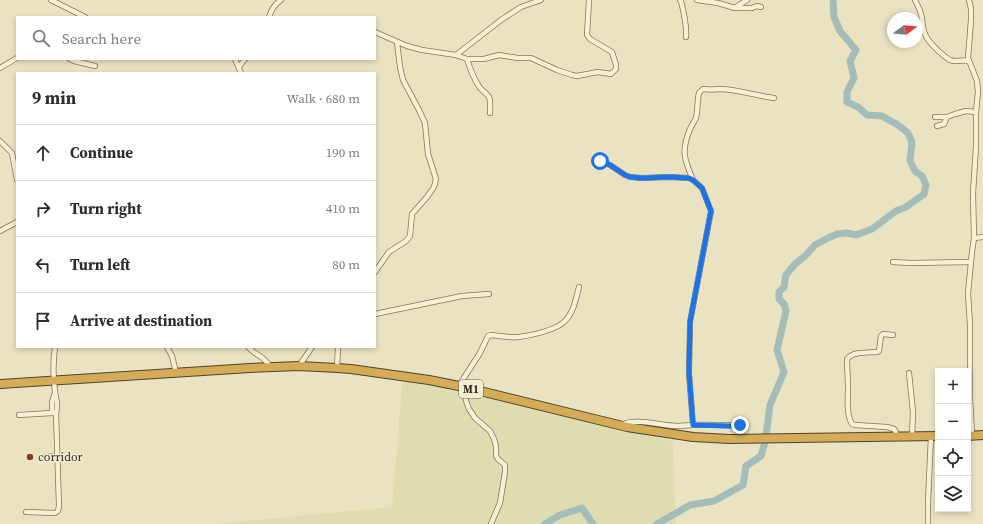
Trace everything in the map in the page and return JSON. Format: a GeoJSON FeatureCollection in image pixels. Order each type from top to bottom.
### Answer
{"type":"FeatureCollection","features":[{"type":"Feature","properties":{"kind":"highway","name":"M1"},"geometry":{"type":"LineString","coordinates":[[0,384],[270,367],[299,366],[337,368],[429,380],[619,426],[693,437],[720,439],[934,437]]}},
{"type":"Feature","properties":{"kind":"highway"},"geometry":{"type":"LineString","coordinates":[[971,436],[983,435]]}},
{"type":"Feature","properties":{"kind":"street"},"geometry":{"type":"LineString","coordinates":[[51,0],[83,16]]}},
{"type":"Feature","properties":{"kind":"street"},"geometry":{"type":"LineString","coordinates":[[269,16],[272,7],[282,0]]}},
{"type":"Feature","properties":{"kind":"street"},"geometry":{"type":"LineString","coordinates":[[456,55],[520,7],[541,0]]}},
{"type":"Feature","properties":{"kind":"street"},"geometry":{"type":"LineString","coordinates":[[376,32],[407,46],[422,50],[456,55],[467,59],[484,59],[499,55],[518,58],[531,58],[572,76],[598,72],[611,74],[616,69],[612,52],[590,39],[587,35],[589,0]]}},
{"type":"Feature","properties":{"kind":"street"},"geometry":{"type":"LineString","coordinates":[[680,0],[685,16],[686,37]]}},
{"type":"Feature","properties":{"kind":"street"},"geometry":{"type":"LineString","coordinates":[[697,0],[718,3],[734,8],[761,7]]}},
{"type":"Feature","properties":{"kind":"street"},"geometry":{"type":"LineString","coordinates":[[734,8],[747,0]]}},
{"type":"Feature","properties":{"kind":"street"},"geometry":{"type":"LineString","coordinates":[[915,0],[921,14],[925,34],[928,39],[941,53],[951,60],[968,61]]}},
{"type":"Feature","properties":{"kind":"street"},"geometry":{"type":"LineString","coordinates":[[969,0],[971,20],[968,61],[975,75],[978,86],[973,193],[974,238],[968,293],[970,325],[970,404]]}},
{"type":"Feature","properties":{"kind":"street"},"geometry":{"type":"LineString","coordinates":[[73,16],[76,12]]}},
{"type":"Feature","properties":{"kind":"street"},"geometry":{"type":"LineString","coordinates":[[376,271],[389,252],[406,241],[410,236],[412,214],[428,197],[436,180],[428,154],[425,124],[404,80],[400,67],[397,42]]}},
{"type":"Feature","properties":{"kind":"street"},"geometry":{"type":"LineString","coordinates":[[0,68],[16,59]]}},
{"type":"Feature","properties":{"kind":"street"},"geometry":{"type":"LineString","coordinates":[[467,59],[474,78],[490,99],[490,113]]}},
{"type":"Feature","properties":{"kind":"street"},"geometry":{"type":"LineString","coordinates":[[72,60],[95,66]]}},
{"type":"Feature","properties":{"kind":"street"},"geometry":{"type":"LineString","coordinates":[[236,60],[241,72]]}},
{"type":"Feature","properties":{"kind":"street"},"geometry":{"type":"LineString","coordinates":[[239,67],[244,60]]}},
{"type":"Feature","properties":{"kind":"street"},"geometry":{"type":"LineString","coordinates":[[693,180],[685,162],[684,152],[685,142],[698,108],[699,93],[703,90],[722,89],[774,98]]}},
{"type":"Feature","properties":{"kind":"street"},"geometry":{"type":"LineString","coordinates":[[935,117],[947,117],[966,111],[976,112]]}},
{"type":"Feature","properties":{"kind":"street"},"geometry":{"type":"LineString","coordinates":[[937,126],[944,124],[947,117]]}},
{"type":"Feature","properties":{"kind":"street"},"geometry":{"type":"LineString","coordinates":[[0,142],[12,153],[16,175]]}},
{"type":"Feature","properties":{"kind":"street"},"geometry":{"type":"LineString","coordinates":[[600,161],[630,177],[689,178],[702,188],[711,211],[690,322],[689,373],[693,425]]}},
{"type":"Feature","properties":{"kind":"street"},"geometry":{"type":"LineString","coordinates":[[0,232],[16,223]]}},
{"type":"Feature","properties":{"kind":"street"},"geometry":{"type":"LineString","coordinates":[[974,238],[983,238]]}},
{"type":"Feature","properties":{"kind":"street"},"geometry":{"type":"LineString","coordinates":[[893,262],[971,262]]}},
{"type":"Feature","properties":{"kind":"street"},"geometry":{"type":"LineString","coordinates":[[491,524],[500,503],[505,465],[496,456],[496,446],[490,431],[469,409],[461,387],[488,336],[518,337],[555,328],[565,320],[573,307],[579,287]]}},
{"type":"Feature","properties":{"kind":"street"},"geometry":{"type":"LineString","coordinates":[[376,314],[462,296],[489,294]]}},
{"type":"Feature","properties":{"kind":"street"},"geometry":{"type":"LineString","coordinates":[[893,335],[883,334],[881,336],[880,349],[877,352],[850,355],[847,359],[847,396],[848,410],[852,424],[894,429],[896,432],[896,437]]}},
{"type":"Feature","properties":{"kind":"street"},"geometry":{"type":"LineString","coordinates":[[18,415],[54,413],[58,409],[54,380],[54,358],[56,348]]}},
{"type":"Feature","properties":{"kind":"street"},"geometry":{"type":"LineString","coordinates":[[168,348],[172,356],[176,373]]}},
{"type":"Feature","properties":{"kind":"street"},"geometry":{"type":"LineString","coordinates":[[249,348],[265,359],[270,367]]}},
{"type":"Feature","properties":{"kind":"street"},"geometry":{"type":"LineString","coordinates":[[299,366],[311,348]]}},
{"type":"Feature","properties":{"kind":"street"},"geometry":{"type":"LineString","coordinates":[[337,368],[338,348]]}},
{"type":"Feature","properties":{"kind":"street"},"geometry":{"type":"LineString","coordinates":[[909,373],[913,420],[912,437]]}},
{"type":"Feature","properties":{"kind":"street"},"geometry":{"type":"LineString","coordinates":[[26,512],[55,513],[58,511],[57,456],[54,413]]}},
{"type":"Feature","properties":{"kind":"street"},"geometry":{"type":"LineString","coordinates":[[619,426],[627,422],[637,421],[678,426],[740,425]]}},
{"type":"Feature","properties":{"kind":"street"},"geometry":{"type":"LineString","coordinates":[[928,524],[928,501],[934,437]]}},
{"type":"Feature","properties":{"kind":"street"},"geometry":{"type":"LineString","coordinates":[[44,457],[57,456]]}},
{"type":"Feature","properties":{"kind":"shaded area"},"geometry":{"type":"Polygon","coordinates":[[[403,373],[673,441],[676,524],[215,524],[392,507],[403,373]]]}},
{"type":"Feature","properties":{"kind":"waterway"},"geometry":{"type":"LineString","coordinates":[[766,436],[770,405],[784,372],[777,350],[786,311],[784,304],[779,299],[779,292],[784,287],[786,275],[815,245],[837,234],[847,233],[856,235],[872,229],[896,211],[906,207],[924,194],[926,185],[922,176],[915,171],[910,161],[912,142],[908,133],[898,125],[882,116],[867,115],[858,107],[847,102],[847,92],[854,78],[850,61],[856,50],[840,31],[834,17],[833,0]]}},
{"type":"Feature","properties":{"kind":"waterway"},"geometry":{"type":"LineString","coordinates":[[657,524],[690,505],[714,501],[743,485],[746,466],[761,456],[765,442]]}},
{"type":"Feature","properties":{"kind":"waterway"},"geometry":{"type":"LineString","coordinates":[[545,524],[560,515],[582,508],[593,524]]}},
{"type":"Feature","properties":{"kind":"place","name":"corridor"},"geometry":{"type":"Point","coordinates":[30,457]}},
{"type":"Feature","properties":{"kind":"route"},"geometry":{"type":"LineString","coordinates":[[600,161],[630,177],[689,178],[702,188],[711,211],[690,316],[689,373],[693,425],[740,425]]}}]}
